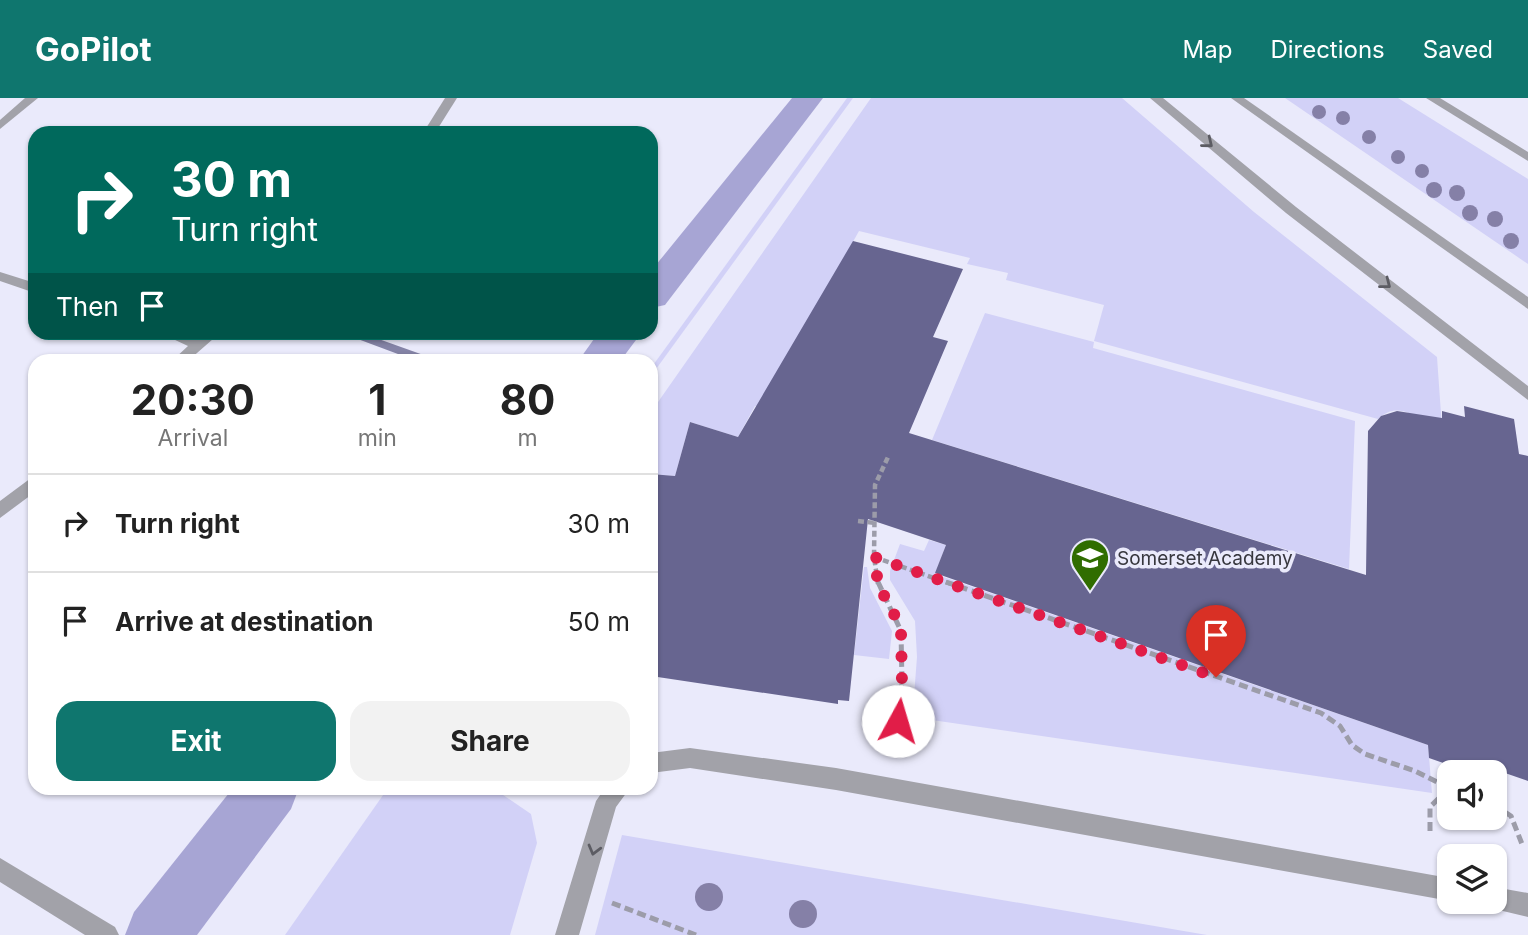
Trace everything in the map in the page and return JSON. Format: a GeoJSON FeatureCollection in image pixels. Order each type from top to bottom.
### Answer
{"type":"FeatureCollection","features":[{"type":"Feature","properties":{"kind":"street"},"geometry":{"type":"LineString","coordinates":[[0,126],[32,98]]}},
{"type":"Feature","properties":{"kind":"street"},"geometry":{"type":"LineString","coordinates":[[433,126],[451,98]]}},
{"type":"Feature","properties":{"kind":"street"},"geometry":{"type":"LineString","coordinates":[[1156,98],[1291,210],[1528,394]]}},
{"type":"Feature","properties":{"kind":"street"},"geometry":{"type":"LineString","coordinates":[[1237,98],[1528,304]]}},
{"type":"Feature","properties":{"kind":"street"},"geometry":{"type":"LineString","coordinates":[[1432,98],[1528,157]]}},
{"type":"Feature","properties":{"kind":"street"},"geometry":{"type":"LineString","coordinates":[[0,276],[28,286]]}},
{"type":"Feature","properties":{"kind":"street"},"geometry":{"type":"LineString","coordinates":[[188,340],[200,344]]}},
{"type":"Feature","properties":{"kind":"street"},"geometry":{"type":"LineString","coordinates":[[188,354],[205,340]]}},
{"type":"Feature","properties":{"kind":"street"},"geometry":{"type":"LineString","coordinates":[[0,511],[28,488]]}},
{"type":"Feature","properties":{"kind":"street"},"geometry":{"type":"LineString","coordinates":[[658,762],[690,758],[836,779],[1437,889]]}},
{"type":"Feature","properties":{"kind":"street"},"geometry":{"type":"LineString","coordinates":[[567,935],[607,801],[613,795]]}},
{"type":"Feature","properties":{"kind":"street"},"geometry":{"type":"LineString","coordinates":[[0,869],[107,935]]}},
{"type":"Feature","properties":{"kind":"street"},"geometry":{"type":"LineString","coordinates":[[1507,901],[1528,905]]}},
{"type":"Feature","properties":{"kind":"path"},"geometry":{"type":"LineString","coordinates":[[889,455],[875,485],[874,557],[879,589],[889,602],[901,631],[902,683],[898,721]]}},
{"type":"Feature","properties":{"kind":"path"},"geometry":{"type":"LineString","coordinates":[[858,521],[875,523]]}},
{"type":"Feature","properties":{"kind":"path"},"geometry":{"type":"LineString","coordinates":[[874,557],[1321,713],[1340,726],[1352,745],[1364,754],[1415,771],[1437,782]]}},
{"type":"Feature","properties":{"kind":"path"},"geometry":{"type":"LineString","coordinates":[[1430,831],[1430,807],[1437,800]]}},
{"type":"Feature","properties":{"kind":"path"},"geometry":{"type":"LineString","coordinates":[[1507,813],[1511,816],[1522,844]]}},
{"type":"Feature","properties":{"kind":"path"},"geometry":{"type":"LineString","coordinates":[[581,891],[696,935]]}},
{"type":"Feature","properties":{"kind":"shaded area"},"geometry":{"type":"Polygon","coordinates":[[[847,98],[853,98],[658,366],[658,358],[847,98]]]}},
{"type":"Feature","properties":{"kind":"shaded area"},"geometry":{"type":"Polygon","coordinates":[[[871,98],[1122,98],[1254,212],[1437,357],[1443,442],[1422,421],[1405,412],[1396,410],[1378,419],[1094,341],[1104,305],[1006,280],[1008,273],[967,264],[970,258],[859,231],[760,408],[755,406],[738,437],[690,422],[675,476],[658,475],[658,402],[871,98]]]}},
{"type":"Feature","properties":{"kind":"shaded area"},"geometry":{"type":"Polygon","coordinates":[[[1285,98],[1398,98],[1528,179],[1528,264],[1285,98]]]}},
{"type":"Feature","properties":{"kind":"shaded area"},"geometry":{"type":"Polygon","coordinates":[[[985,313],[1094,342],[1093,348],[1355,421],[1349,569],[932,440],[985,313]]]}},
{"type":"Feature","properties":{"kind":"shaded area"},"geometry":{"type":"Polygon","coordinates":[[[929,540],[946,545],[935,574],[1428,745],[1432,793],[918,718],[920,698],[914,696],[917,657],[915,621],[890,580],[890,571],[900,544],[924,551],[929,540]]]}},
{"type":"Feature","properties":{"kind":"shaded area"},"geometry":{"type":"Polygon","coordinates":[[[864,567],[867,567],[870,588],[892,631],[889,659],[854,655],[864,567]]]}},
{"type":"Feature","properties":{"kind":"shaded area"},"geometry":{"type":"Polygon","coordinates":[[[383,795],[503,795],[531,814],[537,843],[510,935],[285,935],[383,795]]]}},
{"type":"Feature","properties":{"kind":"shaded area"},"geometry":{"type":"Polygon","coordinates":[[[622,835],[1207,935],[595,935],[622,835]]]}},
{"type":"Feature","properties":{"kind":"building"},"geometry":{"type":"Polygon","coordinates":[[[853,241],[963,269],[933,337],[948,341],[909,433],[1366,575],[1368,431],[1381,416],[1397,411],[1442,418],[1442,411],[1465,417],[1464,406],[1514,419],[1519,454],[1528,456],[1528,781],[1507,774],[1507,760],[1437,761],[1429,758],[1428,745],[935,573],[946,545],[868,519],[849,701],[838,700],[838,704],[658,677],[658,475],[675,476],[690,422],[738,437],[853,241]]]}},
{"type":"Feature","properties":{"kind":"waterway"},"geometry":{"type":"LineString","coordinates":[[658,287],[808,98]]}},
{"type":"Feature","properties":{"kind":"waterway"},"geometry":{"type":"LineString","coordinates":[[368,340],[408,354]]}},
{"type":"Feature","properties":{"kind":"waterway"},"geometry":{"type":"LineString","coordinates":[[604,354],[615,340]]}},
{"type":"Feature","properties":{"kind":"waterway"},"geometry":{"type":"LineString","coordinates":[[157,935],[265,795]]}},
{"type":"Feature","properties":{"kind":"place","name":"Somerset Academy"},"geometry":{"type":"Point","coordinates":[1090,592]}},
{"type":"Feature","properties":{"kind":"route"},"geometry":{"type":"LineString","coordinates":[[898,721],[902,683],[901,631],[889,602],[879,589],[874,557],[1216,677]]}}]}
